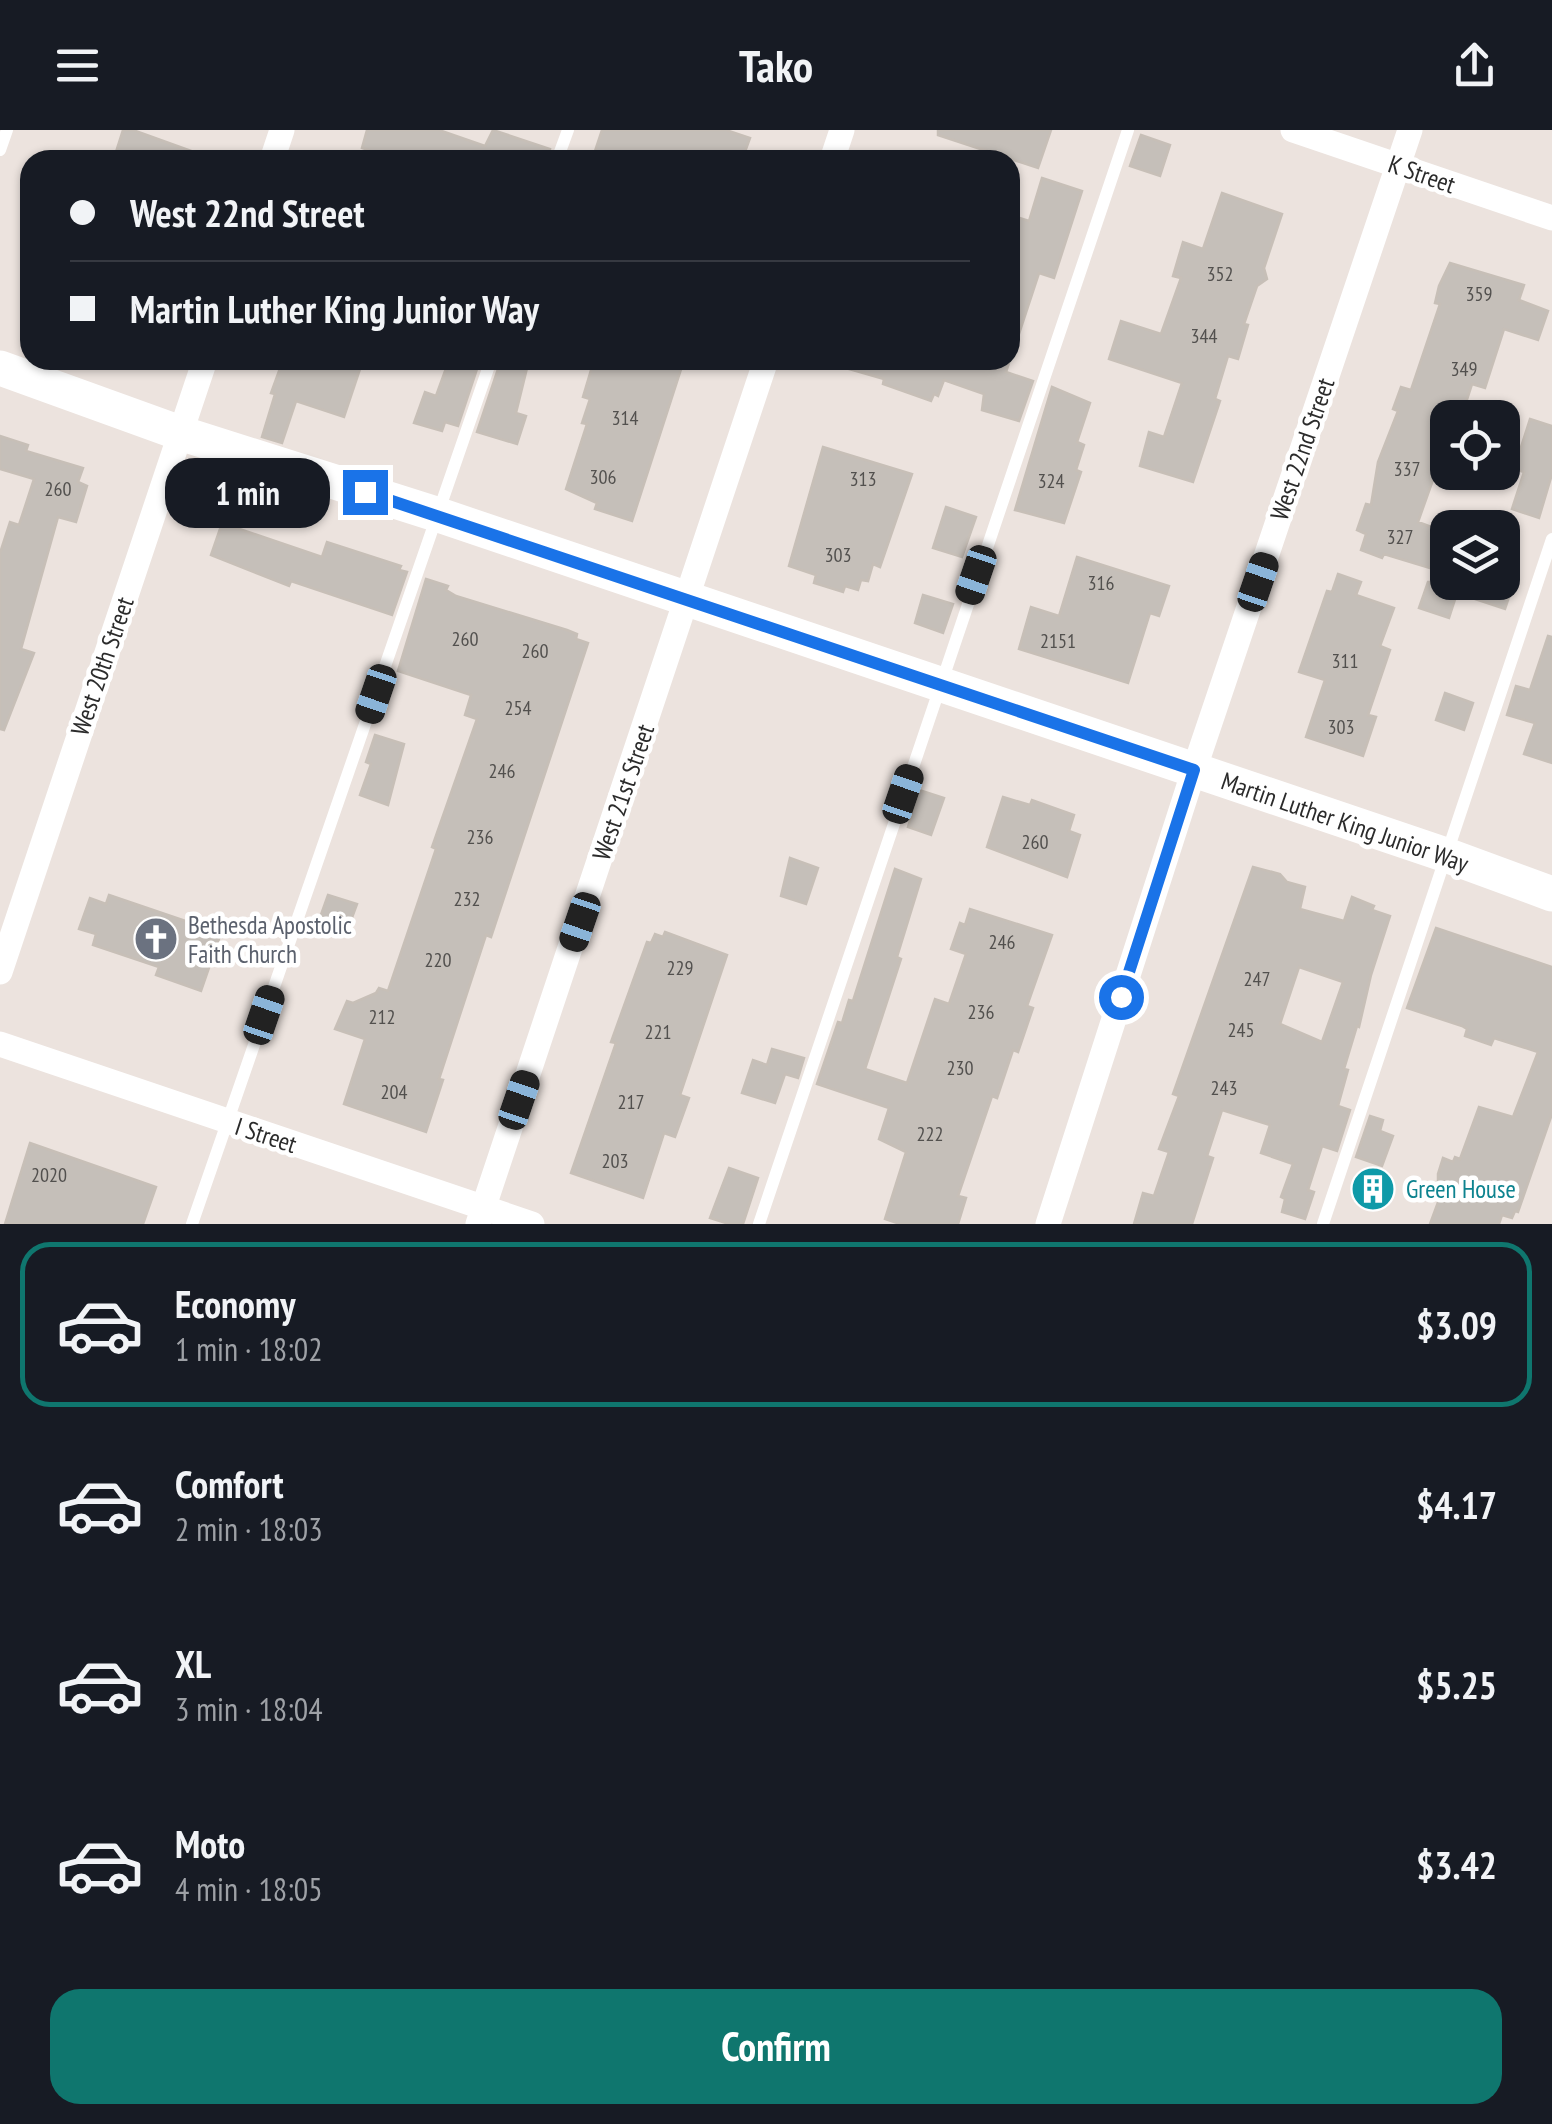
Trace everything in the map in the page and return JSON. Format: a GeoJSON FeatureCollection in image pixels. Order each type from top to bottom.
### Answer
{"type":"FeatureCollection","features":[{"type":"Feature","properties":{"kind":"main road","name":"Martin Luther King Junior Way"},"geometry":{"type":"LineString","coordinates":[[0,368],[180,433],[439,515],[1552,894]]}},
{"type":"Feature","properties":{"kind":"street","name":"K Street"},"geometry":{"type":"LineString","coordinates":[[1293,130],[1552,218]]}},
{"type":"Feature","properties":{"kind":"street","name":"West 22nd Street"},"geometry":{"type":"LineString","coordinates":[[1048,1224],[1194,770],[1410,130]]}},
{"type":"Feature","properties":{"kind":"street","name":"West 20th Street"},"geometry":{"type":"LineString","coordinates":[[0,972],[202,370]]}},
{"type":"Feature","properties":{"kind":"street","name":"West 21st Street"},"geometry":{"type":"LineString","coordinates":[[480,1216],[763,370]]}},
{"type":"Feature","properties":{"kind":"street","name":"I Street"},"geometry":{"type":"LineString","coordinates":[[0,1044],[227,1122],[480,1216],[532,1224]]}},
{"type":"Feature","properties":{"kind":"lane"},"geometry":{"type":"LineString","coordinates":[[0,150],[6,130]]}},
{"type":"Feature","properties":{"kind":"lane"},"geometry":{"type":"LineString","coordinates":[[759,1224],[1128,130]]}},
{"type":"Feature","properties":{"kind":"lane"},"geometry":{"type":"LineString","coordinates":[[192,1224],[488,370]]}},
{"type":"Feature","properties":{"kind":"lane"},"geometry":{"type":"LineString","coordinates":[[1323,1224],[1552,539]]}},
{"type":"Feature","properties":{"kind":"building"},"geometry":{"type":"Polygon","coordinates":[[[123,130],[133,130],[189,150],[117,150],[123,130]]]}},
{"type":"Feature","properties":{"kind":"building"},"geometry":{"type":"Polygon","coordinates":[[[367,130],[439,130],[485,146],[493,130],[550,149],[368,150],[362,148],[367,130]]]}},
{"type":"Feature","properties":{"kind":"building"},"geometry":{"type":"Polygon","coordinates":[[[602,130],[726,130],[750,138],[746,150],[595,150],[602,130]]]}},
{"type":"Feature","properties":{"kind":"building"},"geometry":{"type":"Polygon","coordinates":[[[938,130],[1051,130],[1038,168],[1020,162],[1020,150],[983,150],[938,135],[938,130]]]}},
{"type":"Feature","properties":{"kind":"building"},"geometry":{"type":"Polygon","coordinates":[[[1141,135],[1170,145],[1160,176],[1130,166],[1141,135]]]}},
{"type":"Feature","properties":{"kind":"building"},"geometry":{"type":"Polygon","coordinates":[[[1042,178],[1082,191],[1054,278],[1039,273],[1020,331],[1020,218],[1029,221],[1042,178]]]}},
{"type":"Feature","properties":{"kind":"building"},"geometry":{"type":"Polygon","coordinates":[[[1222,193],[1282,214],[1264,268],[1267,279],[1257,286],[1244,324],[1248,325],[1238,359],[1228,356],[1215,399],[1220,401],[1193,482],[1140,466],[1149,432],[1164,437],[1182,383],[1109,359],[1121,321],[1161,334],[1181,278],[1173,276],[1183,242],[1203,249],[1222,193]]]}},
{"type":"Feature","properties":{"kind":"building"},"geometry":{"type":"Polygon","coordinates":[[[1450,263],[1524,285],[1519,300],[1548,311],[1538,340],[1504,329],[1485,388],[1472,384],[1467,400],[1430,400],[1430,488],[1418,522],[1430,526],[1430,568],[1361,550],[1366,534],[1357,530],[1366,504],[1371,505],[1378,462],[1398,411],[1393,409],[1401,387],[1411,390],[1440,304],[1435,303],[1450,263]]]}},
{"type":"Feature","properties":{"kind":"building"},"geometry":{"type":"Polygon","coordinates":[[[279,370],[360,370],[344,417],[296,401],[282,443],[262,437],[275,394],[271,393],[279,370]]]}},
{"type":"Feature","properties":{"kind":"building"},"geometry":{"type":"Polygon","coordinates":[[[445,370],[477,370],[458,426],[445,422],[442,431],[414,423],[425,392],[436,396],[445,370]]]}},
{"type":"Feature","properties":{"kind":"building"},"geometry":{"type":"Polygon","coordinates":[[[498,370],[527,370],[516,413],[526,416],[517,444],[477,432],[498,370]]]}},
{"type":"Feature","properties":{"kind":"building"},"geometry":{"type":"Polygon","coordinates":[[[591,370],[681,370],[632,521],[595,509],[597,503],[566,489],[587,424],[582,423],[590,399],[583,397],[591,370]]]}},
{"type":"Feature","properties":{"kind":"building"},"geometry":{"type":"Polygon","coordinates":[[[853,370],[1007,370],[1033,381],[1019,421],[982,410],[984,394],[944,380],[938,396],[934,394],[931,401],[883,384],[884,379],[853,370]]]}},
{"type":"Feature","properties":{"kind":"building"},"geometry":{"type":"Polygon","coordinates":[[[1052,387],[1090,403],[1077,442],[1084,445],[1076,470],[1081,472],[1064,523],[1015,510],[1052,387]]]}},
{"type":"Feature","properties":{"kind":"building"},"geometry":{"type":"Polygon","coordinates":[[[1530,419],[1552,426],[1552,474],[1539,518],[1512,509],[1524,472],[1520,471],[1520,450],[1530,419]]]}},
{"type":"Feature","properties":{"kind":"building"},"geometry":{"type":"Polygon","coordinates":[[[0,436],[28,445],[26,451],[83,468],[78,482],[87,486],[76,522],[58,517],[21,649],[34,653],[4,730],[0,729],[0,553],[10,522],[19,525],[34,479],[0,469],[0,436]]]}},
{"type":"Feature","properties":{"kind":"building"},"geometry":{"type":"Polygon","coordinates":[[[823,447],[912,474],[880,567],[873,564],[868,581],[861,580],[858,590],[845,586],[843,592],[814,583],[816,575],[789,566],[823,447]]]}},
{"type":"Feature","properties":{"kind":"building"},"geometry":{"type":"Polygon","coordinates":[[[946,507],[976,517],[962,557],[933,548],[946,507]]]}},
{"type":"Feature","properties":{"kind":"building"},"geometry":{"type":"Polygon","coordinates":[[[222,523],[322,557],[327,542],[401,566],[399,570],[407,572],[392,615],[291,581],[289,586],[211,555],[222,523]]]}},
{"type":"Feature","properties":{"kind":"building"},"geometry":{"type":"Polygon","coordinates":[[[1077,557],[1169,586],[1159,616],[1150,613],[1128,683],[1019,649],[1031,607],[1059,616],[1077,557]]]}},
{"type":"Feature","properties":{"kind":"building"},"geometry":{"type":"Polygon","coordinates":[[[1338,574],[1361,582],[1356,595],[1394,608],[1380,646],[1390,650],[1368,715],[1376,717],[1363,756],[1306,737],[1325,680],[1299,672],[1327,591],[1332,592],[1338,574]]]}},
{"type":"Feature","properties":{"kind":"building"},"geometry":{"type":"Polygon","coordinates":[[[426,579],[448,586],[446,590],[456,596],[567,630],[588,643],[491,937],[486,935],[439,1079],[443,1080],[426,1132],[344,1104],[365,1039],[335,1029],[347,1001],[353,1003],[379,988],[388,991],[477,719],[465,715],[471,695],[398,671],[426,579]]]}},
{"type":"Feature","properties":{"kind":"building"},"geometry":{"type":"Polygon","coordinates":[[[1428,582],[1430,600],[1455,600],[1449,618],[1419,608],[1428,582]]]}},
{"type":"Feature","properties":{"kind":"building"},"geometry":{"type":"Polygon","coordinates":[[[923,595],[953,604],[943,633],[915,623],[923,595]]]}},
{"type":"Feature","properties":{"kind":"building"},"geometry":{"type":"Polygon","coordinates":[[[1478,600],[1508,600],[1505,609],[1478,600]]]}},
{"type":"Feature","properties":{"kind":"building"},"geometry":{"type":"Polygon","coordinates":[[[1548,636],[1552,637],[1552,763],[1524,754],[1535,723],[1507,715],[1516,686],[1530,690],[1548,636]]]}},
{"type":"Feature","properties":{"kind":"building"},"geometry":{"type":"Polygon","coordinates":[[[1445,693],[1473,703],[1464,730],[1436,720],[1445,693]]]}},
{"type":"Feature","properties":{"kind":"building"},"geometry":{"type":"Polygon","coordinates":[[[375,735],[404,744],[388,805],[360,795],[371,764],[366,762],[375,735]]]}},
{"type":"Feature","properties":{"kind":"building"},"geometry":{"type":"Polygon","coordinates":[[[919,790],[944,798],[931,835],[908,827],[919,790]]]}},
{"type":"Feature","properties":{"kind":"building"},"geometry":{"type":"Polygon","coordinates":[[[1003,797],[1030,805],[1032,800],[1074,815],[1069,831],[1080,835],[1067,877],[987,847],[1003,797]]]}},
{"type":"Feature","properties":{"kind":"building"},"geometry":{"type":"Polygon","coordinates":[[[790,858],[818,868],[806,904],[781,896],[790,858]]]}},
{"type":"Feature","properties":{"kind":"building"},"geometry":{"type":"Polygon","coordinates":[[[1253,867],[1280,874],[1287,882],[1305,887],[1300,909],[1344,921],[1352,897],[1390,916],[1344,1069],[1348,1070],[1338,1106],[1350,1110],[1337,1151],[1322,1146],[1308,1190],[1314,1192],[1305,1219],[1282,1212],[1285,1199],[1281,1197],[1293,1164],[1261,1153],[1270,1125],[1222,1110],[1207,1156],[1213,1158],[1192,1224],[1134,1224],[1143,1193],[1154,1196],[1169,1152],[1159,1149],[1179,1096],[1173,1094],[1253,867]],[[1299,967],[1280,1024],[1322,1042],[1343,982],[1299,967]]]}},
{"type":"Feature","properties":{"kind":"building"},"geometry":{"type":"Polygon","coordinates":[[[895,869],[921,879],[897,957],[901,959],[865,1069],[907,1083],[935,999],[949,1004],[966,954],[951,949],[960,923],[965,925],[970,909],[1052,935],[1027,1006],[1033,1008],[1018,1052],[1013,1050],[997,1098],[992,1096],[958,1196],[966,1198],[958,1224],[900,1224],[885,1219],[906,1152],[879,1139],[889,1108],[817,1084],[838,1022],[842,1023],[849,1000],[853,1001],[895,869]]]}},
{"type":"Feature","properties":{"kind":"building","name":"Bethesda Apostolic Faith Church"},"geometry":{"type":"Polygon","coordinates":[[[109,895],[221,933],[201,991],[156,975],[159,967],[93,945],[96,934],[79,929],[90,898],[106,904],[109,895]]]}},
{"type":"Feature","properties":{"kind":"building"},"geometry":{"type":"Polygon","coordinates":[[[328,895],[357,904],[346,934],[317,926],[328,895]]]}},
{"type":"Feature","properties":{"kind":"building"},"geometry":{"type":"Polygon","coordinates":[[[1436,928],[1552,967],[1552,1114],[1518,1212],[1512,1218],[1502,1215],[1499,1224],[1430,1224],[1444,1186],[1438,1183],[1438,1174],[1443,1158],[1453,1162],[1455,1157],[1460,1159],[1479,1107],[1513,1117],[1538,1052],[1494,1038],[1491,1045],[1465,1036],[1467,1029],[1462,1026],[1407,1008],[1436,928]]]}},
{"type":"Feature","properties":{"kind":"building"},"geometry":{"type":"Polygon","coordinates":[[[665,932],[727,955],[680,1095],[689,1098],[675,1137],[664,1133],[643,1198],[571,1173],[647,942],[651,943],[655,934],[663,937],[665,932]]]}},
{"type":"Feature","properties":{"kind":"building"},"geometry":{"type":"Polygon","coordinates":[[[772,1049],[804,1058],[798,1078],[785,1074],[775,1103],[742,1093],[753,1060],[767,1065],[772,1049]]]}},
{"type":"Feature","properties":{"kind":"building"},"geometry":{"type":"Polygon","coordinates":[[[1370,1116],[1383,1120],[1380,1131],[1393,1136],[1382,1166],[1356,1157],[1370,1116]]]}},
{"type":"Feature","properties":{"kind":"building"},"geometry":{"type":"Polygon","coordinates":[[[30,1143],[156,1187],[143,1224],[5,1224],[30,1143]]]}},
{"type":"Feature","properties":{"kind":"building"},"geometry":{"type":"Polygon","coordinates":[[[729,1168],[758,1178],[743,1224],[710,1218],[729,1168]]]}},
{"type":"Feature","properties":{"kind":"building","name":"Green House"},"geometry":{"type":"Polygon","coordinates":[[[1366,1170],[1390,1178],[1380,1208],[1355,1200],[1366,1170]]]}},
{"type":"Feature","properties":{"kind":"place","name":"Bethesda Apostolic Faith Church"},"geometry":{"type":"Point","coordinates":[156,939]}},
{"type":"Feature","properties":{"kind":"place","name":"Green House"},"geometry":{"type":"Point","coordinates":[1373,1189]}},
{"type":"Feature","properties":{"kind":"route"},"geometry":{"type":"LineString","coordinates":[[365,492],[1194,770],[1121,997]]}}]}
